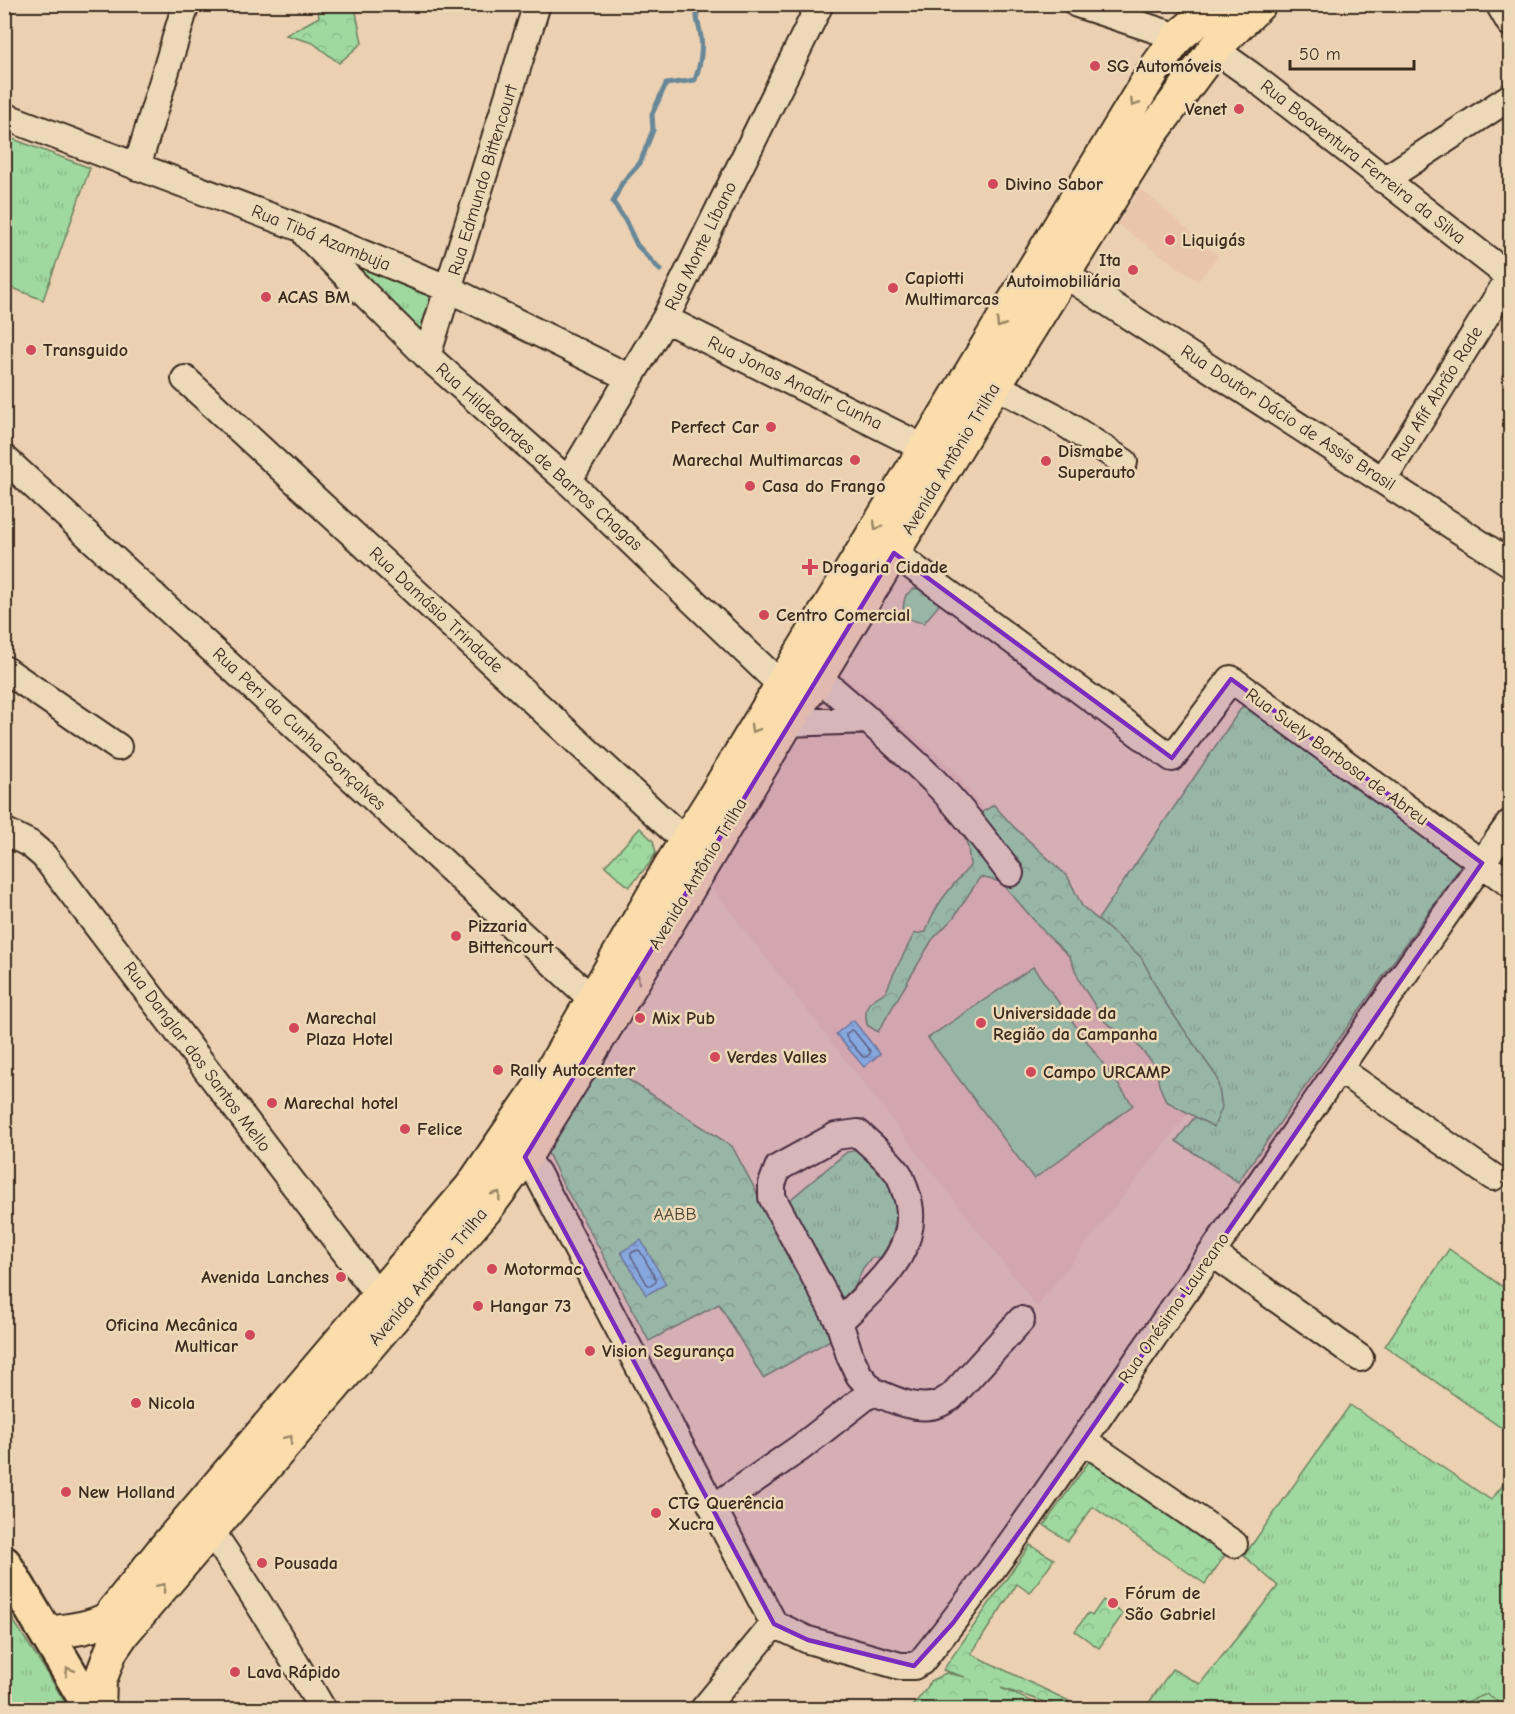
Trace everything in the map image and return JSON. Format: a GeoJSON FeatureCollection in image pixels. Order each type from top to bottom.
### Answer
{"type":"FeatureCollection","features":[{"type":"Feature","properties":{"kind":"highway"},"geometry":{"type":"LineString","coordinates":[[4,1563],[92,1710]]}},
{"type":"Feature","properties":{"kind":"main road","name":"Avenida Antônio Trilha"},"geometry":{"type":"LineString","coordinates":[[116,1625],[211,1531],[487,1208],[525,1157],[604,1007],[686,842],[1154,70],[1178,37],[1217,4]]}},
{"type":"Feature","properties":{"kind":"main road","name":"Avenida Antônio Trilha"},"geometry":{"type":"LineString","coordinates":[[99,1710],[100,1681],[111,1651],[116,1625],[161,1552],[471,1187],[554,1066],[604,1007],[818,677],[994,385],[1149,137],[1214,49],[1260,4]]}},
{"type":"Feature","properties":{"kind":"main road"},"geometry":{"type":"LineString","coordinates":[[47,1633],[95,1625],[116,1625]]}},
{"type":"Feature","properties":{"kind":"street"},"geometry":{"type":"LineString","coordinates":[[137,167],[186,4]]}},
{"type":"Feature","properties":{"kind":"street","name":"Rua Edmundo Bittencourt"},"geometry":{"type":"LineString","coordinates":[[427,356],[537,4]]}},
{"type":"Feature","properties":{"kind":"street","name":"Rua Monte Líbano"},"geometry":{"type":"LineString","coordinates":[[568,481],[665,319],[820,4]]}},
{"type":"Feature","properties":{"kind":"street"},"geometry":{"type":"LineString","coordinates":[[1077,4],[1178,37]]}},
{"type":"Feature","properties":{"kind":"street"},"geometry":{"type":"LineString","coordinates":[[1499,4],[1510,23]]}},
{"type":"Feature","properties":{"kind":"street","name":"Rua Boaventura Ferreira da Silva"},"geometry":{"type":"LineString","coordinates":[[1214,49],[1510,277]]}},
{"type":"Feature","properties":{"kind":"street"},"geometry":{"type":"LineString","coordinates":[[1384,180],[1510,97]]}},
{"type":"Feature","properties":{"kind":"street","name":"Rua Tibá Azambuja"},"geometry":{"type":"LineString","coordinates":[[4,116],[298,227],[449,289],[630,378]]}},
{"type":"Feature","properties":{"kind":"street","name":"Rua Hildegardes de Barros Chagas"},"geometry":{"type":"LineString","coordinates":[[298,227],[427,356],[568,481],[781,686]]}},
{"type":"Feature","properties":{"kind":"street","name":"Rua Doutor Dácio de Assis Brasil"},"geometry":{"type":"LineString","coordinates":[[1064,273],[1510,563]]}},
{"type":"Feature","properties":{"kind":"street","name":"Rua Afif Abrão Rade"},"geometry":{"type":"LineString","coordinates":[[1383,480],[1510,277]]}},
{"type":"Feature","properties":{"kind":"street","name":"Rua Jonas Anadir Cunha"},"geometry":{"type":"LineString","coordinates":[[665,319],[924,448]]}},
{"type":"Feature","properties":{"kind":"street","name":"Rua Damásio Trindade"},"geometry":{"type":"LineString","coordinates":[[185,378],[686,842]]}},
{"type":"Feature","properties":{"kind":"street"},"geometry":{"type":"LineString","coordinates":[[994,385],[1052,416],[1124,462]]}},
{"type":"Feature","properties":{"kind":"street","name":"Rua Peri da Cunha Gonçalves"},"geometry":{"type":"LineString","coordinates":[[5,462],[604,1007]]}},
{"type":"Feature","properties":{"kind":"street","name":"Rua Suely Barbosa de Abreu"},"geometry":{"type":"LineString","coordinates":[[894,554],[1172,758],[1231,679],[1510,884]]}},
{"type":"Feature","properties":{"kind":"street"},"geometry":{"type":"LineString","coordinates":[[4,669],[118,747]]}},
{"type":"Feature","properties":{"kind":"street"},"geometry":{"type":"LineString","coordinates":[[818,677],[935,782],[1010,873]]}},
{"type":"Feature","properties":{"kind":"street"},"geometry":{"type":"LineString","coordinates":[[787,723],[868,720]]}},
{"type":"Feature","properties":{"kind":"street","name":"Rua Onésimo Laureano"},"geometry":{"type":"LineString","coordinates":[[774,1624],[808,1640],[900,1666],[914,1666],[921,1662],[953,1623],[1025,1525],[1510,823]]}},
{"type":"Feature","properties":{"kind":"street","name":"Rua Danglar dos Santos Mello"},"geometry":{"type":"LineString","coordinates":[[4,831],[30,844],[44,856],[378,1295]]}},
{"type":"Feature","properties":{"kind":"street"},"geometry":{"type":"LineString","coordinates":[[1339,1069],[1494,1177]]}},
{"type":"Feature","properties":{"kind":"street"},"geometry":{"type":"LineString","coordinates":[[839,1322],[875,1286],[900,1255],[908,1238],[910,1204],[898,1174],[877,1150],[858,1134],[836,1136],[777,1167],[772,1184],[772,1197],[839,1322],[859,1375],[873,1391],[912,1405],[937,1405],[951,1397],[1021,1320]]}},
{"type":"Feature","properties":{"kind":"street"},"geometry":{"type":"LineString","coordinates":[[525,1157],[537,1173],[774,1624],[710,1707]]}},
{"type":"Feature","properties":{"kind":"street"},"geometry":{"type":"LineString","coordinates":[[1212,1253],[1360,1358]]}},
{"type":"Feature","properties":{"kind":"street"},"geometry":{"type":"LineString","coordinates":[[713,1508],[800,1448],[873,1391]]}},
{"type":"Feature","properties":{"kind":"street"},"geometry":{"type":"LineString","coordinates":[[1083,1440],[1234,1544]]}},
{"type":"Feature","properties":{"kind":"street"},"geometry":{"type":"LineString","coordinates":[[211,1531],[272,1622],[323,1710]]}},
{"type":"Feature","properties":{"kind":"highlighted area"},"geometry":{"type":"Polygon","coordinates":[[[894,553],[1172,758],[1231,679],[1482,863],[1031,1516],[953,1623],[914,1666],[808,1640],[774,1624],[525,1157],[894,553]]]}},
{"type":"Feature","properties":{"kind":"shaded area","name":"Liquigás"},"geometry":{"type":"Polygon","coordinates":[[[1141,189],[1218,256],[1198,281],[1117,224],[1141,189]]]}},
{"type":"Feature","properties":{"kind":"shaded area","name":"Universidade da Região da Campanha"},"geometry":{"type":"Polygon","coordinates":[[[836,669],[951,767],[1081,933],[1190,1111],[1037,1307],[707,882],[836,669]]]}},
{"type":"Feature","properties":{"kind":"green space"},"geometry":{"type":"Polygon","coordinates":[[[317,5],[375,5],[356,12],[362,43],[339,63],[313,43],[286,35],[319,17],[317,5]]]}},
{"type":"Feature","properties":{"kind":"green space"},"geometry":{"type":"Polygon","coordinates":[[[5,136],[90,168],[43,300],[5,285],[5,136]]]}},
{"type":"Feature","properties":{"kind":"green space"},"geometry":{"type":"Polygon","coordinates":[[[340,257],[440,295],[426,335],[340,257]]]}},
{"type":"Feature","properties":{"kind":"green space"},"geometry":{"type":"Polygon","coordinates":[[[922,588],[939,599],[939,605],[924,623],[908,618],[903,607],[906,595],[913,589],[922,588]]]}},
{"type":"Feature","properties":{"kind":"green space"},"geometry":{"type":"Polygon","coordinates":[[[1242,707],[1251,707],[1463,863],[1238,1182],[1176,1141],[1197,1114],[1088,934],[1242,707]]]}},
{"type":"Feature","properties":{"kind":"green space"},"geometry":{"type":"Polygon","coordinates":[[[994,805],[1068,877],[1082,906],[1141,957],[1164,1001],[1217,1077],[1222,1107],[1214,1127],[1166,1101],[1159,1085],[1156,1067],[1135,1042],[1105,1022],[1080,982],[1070,957],[1045,933],[1001,882],[980,877],[954,917],[932,940],[878,1032],[867,1025],[866,1012],[869,1004],[886,992],[914,934],[926,932],[938,905],[970,866],[968,847],[960,825],[994,805]]]}},
{"type":"Feature","properties":{"kind":"green space"},"geometry":{"type":"Polygon","coordinates":[[[640,828],[653,841],[656,853],[629,887],[605,866],[640,828]]]}},
{"type":"Feature","properties":{"kind":"green space","name":"Campo URCAMP"},"geometry":{"type":"Polygon","coordinates":[[[1033,967],[1133,1105],[1034,1179],[928,1038],[1033,967]]]}},
{"type":"Feature","properties":{"kind":"green space","name":"AABB"},"geometry":{"type":"Polygon","coordinates":[[[601,1062],[732,1146],[834,1338],[763,1378],[719,1304],[649,1341],[546,1149],[601,1062]]]}},
{"type":"Feature","properties":{"kind":"green space"},"geometry":{"type":"Polygon","coordinates":[[[860,1150],[877,1165],[894,1193],[898,1210],[894,1236],[881,1257],[871,1258],[863,1268],[856,1284],[843,1299],[836,1295],[784,1205],[847,1152],[860,1150]]]}},
{"type":"Feature","properties":{"kind":"green space"},"geometry":{"type":"Polygon","coordinates":[[[1449,1249],[1510,1292],[1510,1434],[1385,1346],[1449,1249]]]}},
{"type":"Feature","properties":{"kind":"green space"},"geometry":{"type":"Polygon","coordinates":[[[1350,1405],[1491,1500],[1510,1476],[1510,1709],[1487,1694],[1457,1706],[1455,1710],[1144,1710],[1172,1669],[1200,1684],[1278,1586],[1244,1556],[1350,1405]]]}},
{"type":"Feature","properties":{"kind":"green space"},"geometry":{"type":"Polygon","coordinates":[[[1092,1457],[1228,1551],[1205,1584],[1093,1507],[1068,1541],[1044,1525],[1092,1457]]]}},
{"type":"Feature","properties":{"kind":"green space"},"geometry":{"type":"Polygon","coordinates":[[[1030,1545],[1054,1559],[1030,1593],[1017,1584],[971,1654],[1069,1701],[1067,1709],[1001,1688],[1049,1709],[910,1709],[930,1681],[946,1673],[965,1677],[943,1670],[1030,1545]]]}},
{"type":"Feature","properties":{"kind":"green space"},"geometry":{"type":"Polygon","coordinates":[[[1103,1600],[1123,1614],[1099,1648],[1075,1631],[1088,1613],[1092,1616],[1103,1600]]]}},
{"type":"Feature","properties":{"kind":"green space"},"geometry":{"type":"Polygon","coordinates":[[[4,1606],[46,1671],[69,1709],[5,1709],[4,1606]]]}},
{"type":"Feature","properties":{"kind":"green space"},"geometry":{"type":"Polygon","coordinates":[[[1487,1694],[1507,1709],[1455,1709],[1456,1706],[1487,1694]]]}},
{"type":"Feature","properties":{"kind":"water"},"geometry":{"type":"Polygon","coordinates":[[[853,1020],[880,1054],[864,1067],[836,1034],[853,1020]]]}},
{"type":"Feature","properties":{"kind":"water"},"geometry":{"type":"Polygon","coordinates":[[[641,1240],[666,1284],[646,1295],[621,1252],[641,1240]]]}},
{"type":"Feature","properties":{"kind":"waterway"},"geometry":{"type":"LineString","coordinates":[[660,270],[637,245],[613,202],[622,183],[640,163],[653,130],[652,114],[666,84],[695,80],[702,48],[697,18],[698,4]]}},
{"type":"Feature","properties":{"kind":"place","name":"SG Automóveis"},"geometry":{"type":"Point","coordinates":[1095,66]}},
{"type":"Feature","properties":{"kind":"place","name":"Venet"},"geometry":{"type":"Point","coordinates":[1239,109]}},
{"type":"Feature","properties":{"kind":"place","name":"Divino Sabor"},"geometry":{"type":"Point","coordinates":[993,184]}},
{"type":"Feature","properties":{"kind":"place","name":"Liquigás"},"geometry":{"type":"Point","coordinates":[1170,240]}},
{"type":"Feature","properties":{"kind":"place","name":"Ita Autoimobiliária"},"geometry":{"type":"Point","coordinates":[1133,270]}},
{"type":"Feature","properties":{"kind":"place","name":"Capiotti Multimarcas"},"geometry":{"type":"Point","coordinates":[893,288]}},
{"type":"Feature","properties":{"kind":"place","name":"ACAS BM"},"geometry":{"type":"Point","coordinates":[266,297]}},
{"type":"Feature","properties":{"kind":"place","name":"Transguido"},"geometry":{"type":"Point","coordinates":[31,350]}},
{"type":"Feature","properties":{"kind":"place","name":"Perfect Car"},"geometry":{"type":"Point","coordinates":[771,427]}},
{"type":"Feature","properties":{"kind":"place","name":"Marechal Multimarcas"},"geometry":{"type":"Point","coordinates":[855,460]}},
{"type":"Feature","properties":{"kind":"place","name":"Dismabe Superauto"},"geometry":{"type":"Point","coordinates":[1046,461]}},
{"type":"Feature","properties":{"kind":"place","name":"Casa do Frango"},"geometry":{"type":"Point","coordinates":[750,486]}},
{"type":"Feature","properties":{"kind":"place","name":"Drogaria Cidade"},"geometry":{"type":"Point","coordinates":[810,567]}},
{"type":"Feature","properties":{"kind":"place","name":"Centro Comercial"},"geometry":{"type":"Point","coordinates":[764,615]}},
{"type":"Feature","properties":{"kind":"place","name":"Pizzaria Bittencourt"},"geometry":{"type":"Point","coordinates":[456,936]}},
{"type":"Feature","properties":{"kind":"place","name":"Mix Pub"},"geometry":{"type":"Point","coordinates":[640,1018]}},
{"type":"Feature","properties":{"kind":"place","name":"Universidade da Região da Campanha"},"geometry":{"type":"Point","coordinates":[981,1023]}},
{"type":"Feature","properties":{"kind":"place","name":"Marechal Plaza Hotel"},"geometry":{"type":"Point","coordinates":[294,1028]}},
{"type":"Feature","properties":{"kind":"place","name":"Verdes Valles"},"geometry":{"type":"Point","coordinates":[715,1057]}},
{"type":"Feature","properties":{"kind":"place","name":"Rally Autocenter"},"geometry":{"type":"Point","coordinates":[498,1070]}},
{"type":"Feature","properties":{"kind":"place","name":"Campo URCAMP"},"geometry":{"type":"Point","coordinates":[1031,1072]}},
{"type":"Feature","properties":{"kind":"place","name":"Marechal hotel"},"geometry":{"type":"Point","coordinates":[272,1103]}},
{"type":"Feature","properties":{"kind":"place","name":"Felice"},"geometry":{"type":"Point","coordinates":[405,1129]}},
{"type":"Feature","properties":{"kind":"place","name":"Motormac"},"geometry":{"type":"Point","coordinates":[492,1269]}},
{"type":"Feature","properties":{"kind":"place","name":"Avenida Lanches"},"geometry":{"type":"Point","coordinates":[341,1277]}},
{"type":"Feature","properties":{"kind":"place","name":"Hangar 73"},"geometry":{"type":"Point","coordinates":[478,1306]}},
{"type":"Feature","properties":{"kind":"place","name":"Oficina Mecânica Multicar"},"geometry":{"type":"Point","coordinates":[250,1335]}},
{"type":"Feature","properties":{"kind":"place","name":"Vision Segurança"},"geometry":{"type":"Point","coordinates":[590,1351]}},
{"type":"Feature","properties":{"kind":"place","name":"Nicola"},"geometry":{"type":"Point","coordinates":[136,1403]}},
{"type":"Feature","properties":{"kind":"place","name":"New Holland"},"geometry":{"type":"Point","coordinates":[66,1492]}},
{"type":"Feature","properties":{"kind":"place","name":"CTG Querência Xucra"},"geometry":{"type":"Point","coordinates":[656,1513]}},
{"type":"Feature","properties":{"kind":"place","name":"Pousada"},"geometry":{"type":"Point","coordinates":[262,1563]}},
{"type":"Feature","properties":{"kind":"place","name":"Fórum de São Gabriel"},"geometry":{"type":"Point","coordinates":[1113,1603]}},
{"type":"Feature","properties":{"kind":"place","name":"Lava Rápido"},"geometry":{"type":"Point","coordinates":[235,1672]}}]}
